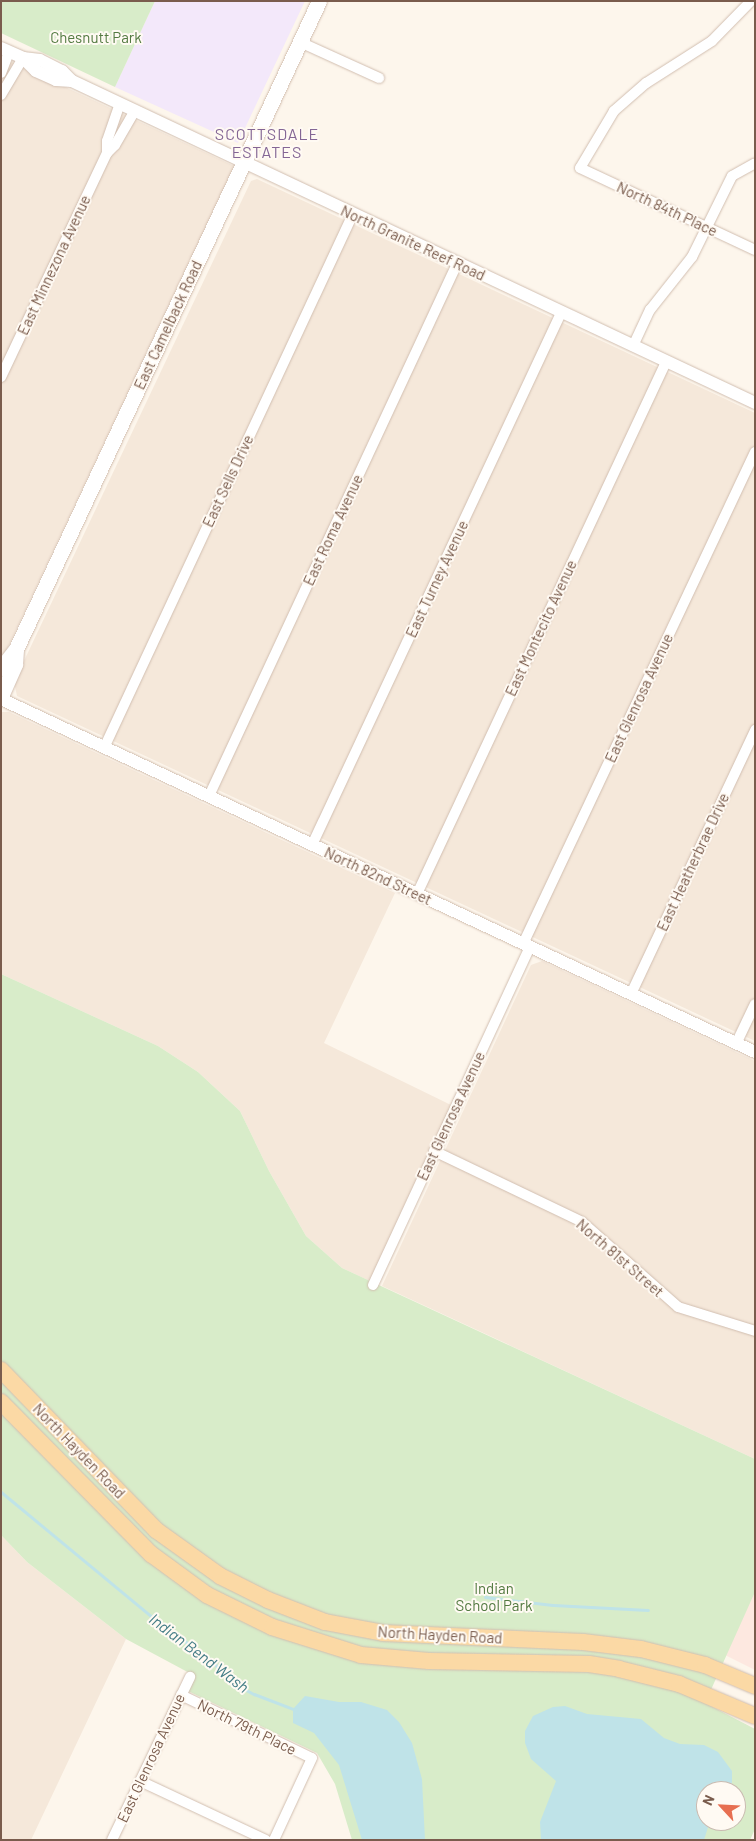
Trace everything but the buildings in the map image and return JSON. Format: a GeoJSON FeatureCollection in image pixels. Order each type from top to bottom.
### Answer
{"type":"FeatureCollection","features":[{"type":"Feature","properties":{"kind":"main road","name":"East Camelback Road"},"geometry":{"type":"LineString","coordinates":[[1,668],[16,649],[319,1]]}},
{"type":"Feature","properties":{"kind":"main road","name":"East Camelback Road"},"geometry":{"type":"LineString","coordinates":[[1,698],[15,664],[16,649]]}},
{"type":"Feature","properties":{"kind":"main road","name":"North Hayden Road"},"geometry":{"type":"LineString","coordinates":[[1,1370],[156,1530],[212,1571],[268,1600],[325,1622],[383,1633],[583,1642],[641,1649],[705,1665],[755,1686]]}},
{"type":"Feature","properties":{"kind":"main road","name":"North Hayden Road"},"geometry":{"type":"LineString","coordinates":[[1,1402],[151,1554],[207,1595],[272,1627],[361,1655],[429,1661],[589,1664],[619,1669],[679,1684],[755,1716]]}},
{"type":"Feature","properties":{"kind":"street","name":"North 84th Place"},"geometry":{"type":"LineString","coordinates":[[751,1],[712,41],[639,88],[614,111],[580,168],[755,250]]}},
{"type":"Feature","properties":{"kind":"street"},"geometry":{"type":"LineString","coordinates":[[300,42],[379,78]]}},
{"type":"Feature","properties":{"kind":"street"},"geometry":{"type":"LineString","coordinates":[[1,73],[5,50]]}},
{"type":"Feature","properties":{"kind":"street","name":"North Granite Reef Road"},"geometry":{"type":"LineString","coordinates":[[5,50],[23,58],[43,74],[56,80],[72,81],[755,403]]}},
{"type":"Feature","properties":{"kind":"street"},"geometry":{"type":"LineString","coordinates":[[1,95],[23,58]]}},
{"type":"Feature","properties":{"kind":"street","name":"East Minnezona Avenue"},"geometry":{"type":"LineString","coordinates":[[1,376],[106,153],[107,141],[120,104]]}},
{"type":"Feature","properties":{"kind":"street","name":"East Minnezona Avenue"},"geometry":{"type":"LineString","coordinates":[[106,153],[115,145],[135,111]]}},
{"type":"Feature","properties":{"kind":"street"},"geometry":{"type":"LineString","coordinates":[[633,346],[650,310],[692,257],[732,176],[755,163]]}},
{"type":"Feature","properties":{"kind":"street","name":"East Sells Drive"},"geometry":{"type":"LineString","coordinates":[[104,748],[353,214]]}},
{"type":"Feature","properties":{"kind":"street","name":"East Roma Avenue"},"geometry":{"type":"LineString","coordinates":[[209,796],[457,264]]}},
{"type":"Feature","properties":{"kind":"street","name":"East Turney Avenue"},"geometry":{"type":"LineString","coordinates":[[312,845],[561,313]]}},
{"type":"Feature","properties":{"kind":"street","name":"East Montecito Avenue"},"geometry":{"type":"LineString","coordinates":[[417,894],[666,362]]}},
{"type":"Feature","properties":{"kind":"street","name":"East Glenrosa Avenue"},"geometry":{"type":"LineString","coordinates":[[373,1285],[755,452]]}},
{"type":"Feature","properties":{"kind":"street","name":"North 82nd Street"},"geometry":{"type":"LineString","coordinates":[[1,698],[755,1052]]}},
{"type":"Feature","properties":{"kind":"street","name":"East Heatherbrae Drive"},"geometry":{"type":"LineString","coordinates":[[631,994],[755,730]]}},
{"type":"Feature","properties":{"kind":"street"},"geometry":{"type":"LineString","coordinates":[[736,1044],[755,1004]]}},
{"type":"Feature","properties":{"kind":"street","name":"North 81st Street"},"geometry":{"type":"LineString","coordinates":[[434,1151],[582,1222],[678,1307],[755,1331]]}},
{"type":"Feature","properties":{"kind":"street","name":"East Glenrosa Avenue"},"geometry":{"type":"LineString","coordinates":[[112,1840],[190,1677]]}},
{"type":"Feature","properties":{"kind":"street","name":"North 79th Place"},"geometry":{"type":"LineString","coordinates":[[181,1695],[312,1758],[274,1840]]}},
{"type":"Feature","properties":{"kind":"street"},"geometry":{"type":"LineString","coordinates":[[140,1781],[266,1840]]}},
{"type":"Feature","properties":{"kind":"shaded area"},"geometry":{"type":"Polygon","coordinates":[[[155,1],[305,1],[238,143],[115,87],[155,1]]]}},
{"type":"Feature","properties":{"kind":"shaded area"},"geometry":{"type":"Polygon","coordinates":[[[1,57],[234,166],[1,662],[1,57]]]}},
{"type":"Feature","properties":{"kind":"shaded area"},"geometry":{"type":"Polygon","coordinates":[[[257,179],[755,413],[755,1041],[17,696],[14,682],[251,181],[257,179]]]}},
{"type":"Feature","properties":{"kind":"shaded area"},"geometry":{"type":"Polygon","coordinates":[[[1,712],[9,712],[395,893],[324,1043],[451,1105],[370,1281],[342,1268],[306,1236],[269,1171],[240,1111],[198,1072],[158,1046],[1,974],[1,712]]]}},
{"type":"Feature","properties":{"kind":"shaded area"},"geometry":{"type":"Polygon","coordinates":[[[542,961],[755,1061],[755,1459],[382,1286],[531,965],[542,961]]]}},
{"type":"Feature","properties":{"kind":"shaded area"},"geometry":{"type":"Polygon","coordinates":[[[1,1535],[27,1562],[126,1639],[31,1840],[1,1840],[1,1535]]]}},
{"type":"Feature","properties":{"kind":"shaded area"},"geometry":{"type":"Polygon","coordinates":[[[755,1592],[755,1670],[725,1655],[755,1592]]]}},
{"type":"Feature","properties":{"kind":"green space","name":"Chesnutt Park"},"geometry":{"type":"Polygon","coordinates":[[[1,1],[155,1],[115,87],[1,33],[1,1]]]}},
{"type":"Feature","properties":{"kind":"green space","name":"Indian School Park"},"geometry":{"type":"Polygon","coordinates":[[[1,974],[158,1046],[198,1072],[240,1111],[269,1171],[306,1236],[342,1268],[755,1459],[755,1592],[705,1703],[755,1729],[755,1829],[750,1840],[352,1840],[335,1784],[317,1753],[188,1691],[195,1676],[126,1639],[27,1562],[1,1535],[1,974]]]}},
{"type":"Feature","properties":{"kind":"water"},"geometry":{"type":"Polygon","coordinates":[[[305,1696],[339,1702],[361,1702],[387,1710],[399,1722],[412,1743],[422,1779],[425,1840],[362,1840],[339,1765],[314,1733],[293,1723],[293,1709],[305,1696]]]}},
{"type":"Feature","properties":{"kind":"water"},"geometry":{"type":"Polygon","coordinates":[[[565,1706],[587,1714],[641,1719],[664,1738],[680,1744],[704,1745],[718,1752],[732,1771],[732,1781],[696,1781],[696,1831],[707,1831],[704,1840],[541,1840],[540,1822],[556,1781],[531,1759],[525,1743],[525,1731],[533,1716],[553,1707],[565,1706]]]}},
{"type":"Feature","properties":{"kind":"waterway","name":"Indian Bend Wash"},"geometry":{"type":"LineString","coordinates":[[1,1492],[158,1622],[211,1660],[231,1682],[254,1694],[296,1710]]}},
{"type":"Feature","properties":{"kind":"waterway"},"geometry":{"type":"LineString","coordinates":[[485,1597],[553,1605],[648,1610]]}},
{"type":"Feature","properties":{"kind":"district","name":"SCOTTSDALE ESTATES"},"geometry":{"type":"Point","coordinates":[267,143]}}]}
